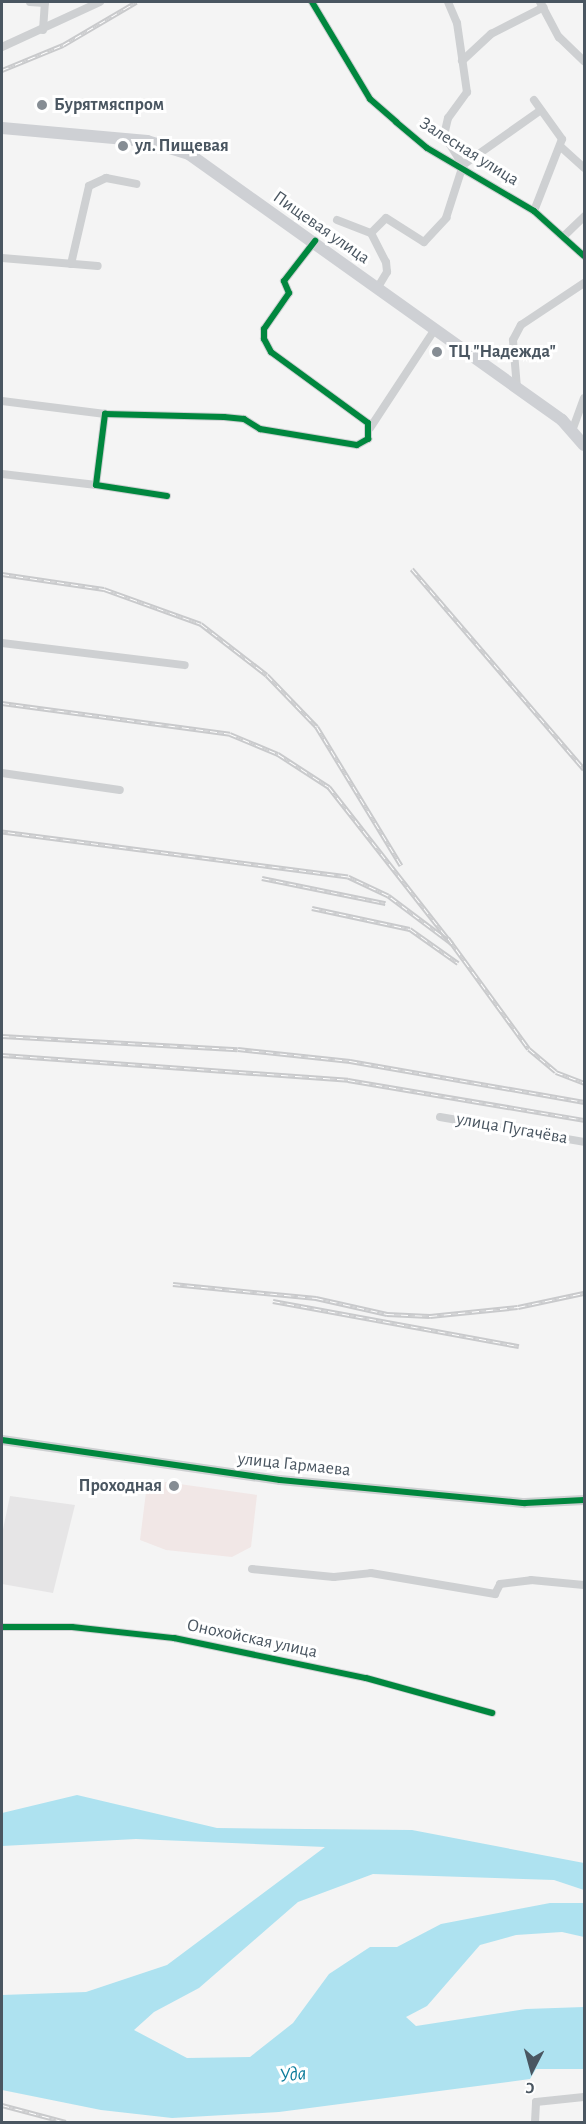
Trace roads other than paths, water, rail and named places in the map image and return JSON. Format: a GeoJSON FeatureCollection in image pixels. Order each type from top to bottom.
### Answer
{"type":"FeatureCollection","features":[{"type":"Feature","properties":{"kind":"main road","name":"Пищевая улица"},"geometry":{"type":"LineString","coordinates":[[2,128],[109,135],[169,146],[189,154],[315,241],[517,388],[572,431],[585,445]]}},
{"type":"Feature","properties":{"kind":"street"},"geometry":{"type":"LineString","coordinates":[[30,2],[45,2],[43,30]]}},
{"type":"Feature","properties":{"kind":"street"},"geometry":{"type":"LineString","coordinates":[[2,47],[100,2]]}},
{"type":"Feature","properties":{"kind":"street","name":"Залесная улица"},"geometry":{"type":"LineString","coordinates":[[312,2],[370,99],[427,148],[463,165],[534,211],[583,253]]}},
{"type":"Feature","properties":{"kind":"street"},"geometry":{"type":"LineString","coordinates":[[448,2],[467,92],[448,118],[444,135],[463,165]]}},
{"type":"Feature","properties":{"kind":"street"},"geometry":{"type":"LineString","coordinates":[[462,61],[491,34],[542,4],[559,37],[585,61]]}},
{"type":"Feature","properties":{"kind":"street"},"geometry":{"type":"LineString","coordinates":[[534,100],[562,139],[561,147],[534,211]]}},
{"type":"Feature","properties":{"kind":"street"},"geometry":{"type":"LineString","coordinates":[[371,233],[386,218],[424,242],[446,218],[463,165],[541,110]]}},
{"type":"Feature","properties":{"kind":"street"},"geometry":{"type":"LineString","coordinates":[[561,147],[585,168]]}},
{"type":"Feature","properties":{"kind":"street"},"geometry":{"type":"LineString","coordinates":[[71,264],[89,186],[106,178],[136,184]]}},
{"type":"Feature","properties":{"kind":"street"},"geometry":{"type":"LineString","coordinates":[[564,236],[585,217]]}},
{"type":"Feature","properties":{"kind":"street"},"geometry":{"type":"LineString","coordinates":[[337,220],[371,233],[386,262],[387,272],[378,287]]}},
{"type":"Feature","properties":{"kind":"street"},"geometry":{"type":"LineString","coordinates":[[315,241],[284,281],[289,293],[264,328],[264,339],[271,352],[332,394],[370,428]]}},
{"type":"Feature","properties":{"kind":"street"},"geometry":{"type":"LineString","coordinates":[[2,258],[98,266]]}},
{"type":"Feature","properties":{"kind":"street"},"geometry":{"type":"LineString","coordinates":[[517,388],[513,340],[521,325],[585,283]]}},
{"type":"Feature","properties":{"kind":"street"},"geometry":{"type":"LineString","coordinates":[[2,401],[105,414],[234,418],[260,429],[357,445],[368,439],[370,428],[435,328]]}},
{"type":"Feature","properties":{"kind":"street"},"geometry":{"type":"LineString","coordinates":[[572,431],[585,398]]}},
{"type":"Feature","properties":{"kind":"street"},"geometry":{"type":"LineString","coordinates":[[96,485],[105,414]]}},
{"type":"Feature","properties":{"kind":"street"},"geometry":{"type":"LineString","coordinates":[[2,474],[167,496]]}},
{"type":"Feature","properties":{"kind":"street"},"geometry":{"type":"LineString","coordinates":[[2,643],[185,665]]}},
{"type":"Feature","properties":{"kind":"street"},"geometry":{"type":"LineString","coordinates":[[2,773],[120,790]]}},
{"type":"Feature","properties":{"kind":"street","name":"улица Пугачёва"},"geometry":{"type":"LineString","coordinates":[[440,1117],[585,1142]]}},
{"type":"Feature","properties":{"kind":"street","name":"улица Гармаева"},"geometry":{"type":"LineString","coordinates":[[2,1440],[280,1480],[525,1503],[585,1500]]}},
{"type":"Feature","properties":{"kind":"street"},"geometry":{"type":"LineString","coordinates":[[252,1569],[334,1577],[371,1573],[495,1594],[500,1584],[531,1580],[585,1585]]}},
{"type":"Feature","properties":{"kind":"street","name":"Онохойская улица"},"geometry":{"type":"LineString","coordinates":[[2,1627],[72,1627],[174,1638],[366,1678],[492,1713]]}},
{"type":"Feature","properties":{"kind":"street"},"geometry":{"type":"LineString","coordinates":[[534,2122],[536,2102],[585,2097]]}},
{"type":"Feature","properties":{"kind":"water","name":"Уда"},"geometry":{"type":"Polygon","coordinates":[[[77,1795],[217,1828],[412,1830],[584,1863],[584,1890],[554,1880],[373,1874],[298,1902],[199,1988],[154,2012],[134,2030],[187,2058],[250,2057],[293,2023],[329,1974],[370,1947],[397,1947],[441,1924],[550,1903],[584,1903],[584,1937],[562,1932],[516,1935],[480,1945],[427,2006],[406,2017],[416,2026],[526,2009],[584,2007],[584,2069],[536,2069],[530,2079],[279,2112],[172,2118],[101,2110],[2,2090],[2,1995],[86,1992],[167,1965],[325,1847],[136,1839],[2,1846],[2,1813],[77,1795]]]}},
{"type":"Feature","properties":{"kind":"railway"},"geometry":{"type":"LineString","coordinates":[[2,70],[63,45],[136,2]]}},
{"type":"Feature","properties":{"kind":"railway"},"geometry":{"type":"LineString","coordinates":[[412,569],[584,769]]}},
{"type":"Feature","properties":{"kind":"railway"},"geometry":{"type":"LineString","coordinates":[[2,574],[104,589],[201,624],[267,675],[317,727],[401,865]]}},
{"type":"Feature","properties":{"kind":"railway"},"geometry":{"type":"LineString","coordinates":[[2,703],[230,734],[278,754],[329,787],[452,944],[388,896],[348,877],[2,832]]}},
{"type":"Feature","properties":{"kind":"railway"},"geometry":{"type":"LineString","coordinates":[[262,878],[385,903]]}},
{"type":"Feature","properties":{"kind":"railway"},"geometry":{"type":"LineString","coordinates":[[312,908],[410,929],[458,963]]}},
{"type":"Feature","properties":{"kind":"railway"},"geometry":{"type":"LineString","coordinates":[[448,938],[529,1049],[556,1072],[584,1083]]}},
{"type":"Feature","properties":{"kind":"railway"},"geometry":{"type":"LineString","coordinates":[[2,1036],[238,1049],[350,1061],[584,1102]]}},
{"type":"Feature","properties":{"kind":"railway"},"geometry":{"type":"LineString","coordinates":[[2,1055],[348,1080],[584,1120]]}},
{"type":"Feature","properties":{"kind":"railway"},"geometry":{"type":"LineString","coordinates":[[173,1284],[316,1298],[387,1314],[430,1316],[518,1307],[584,1293]]}},
{"type":"Feature","properties":{"kind":"railway"},"geometry":{"type":"LineString","coordinates":[[273,1301],[519,1346]]}},
{"type":"Feature","properties":{"kind":"railway"},"geometry":{"type":"LineString","coordinates":[[2,2105],[66,2122]]}},
{"type":"Feature","properties":{"kind":"place","name":"Бурятмяспром"},"geometry":{"type":"Point","coordinates":[42,105]}},
{"type":"Feature","properties":{"kind":"place","name":"ул. Пищевая"},"geometry":{"type":"Point","coordinates":[123,146]}},
{"type":"Feature","properties":{"kind":"place","name":"ТЦ \"Надежда\""},"geometry":{"type":"Point","coordinates":[437,352]}},
{"type":"Feature","properties":{"kind":"place","name":"Проходная"},"geometry":{"type":"Point","coordinates":[174,1486]}}]}
